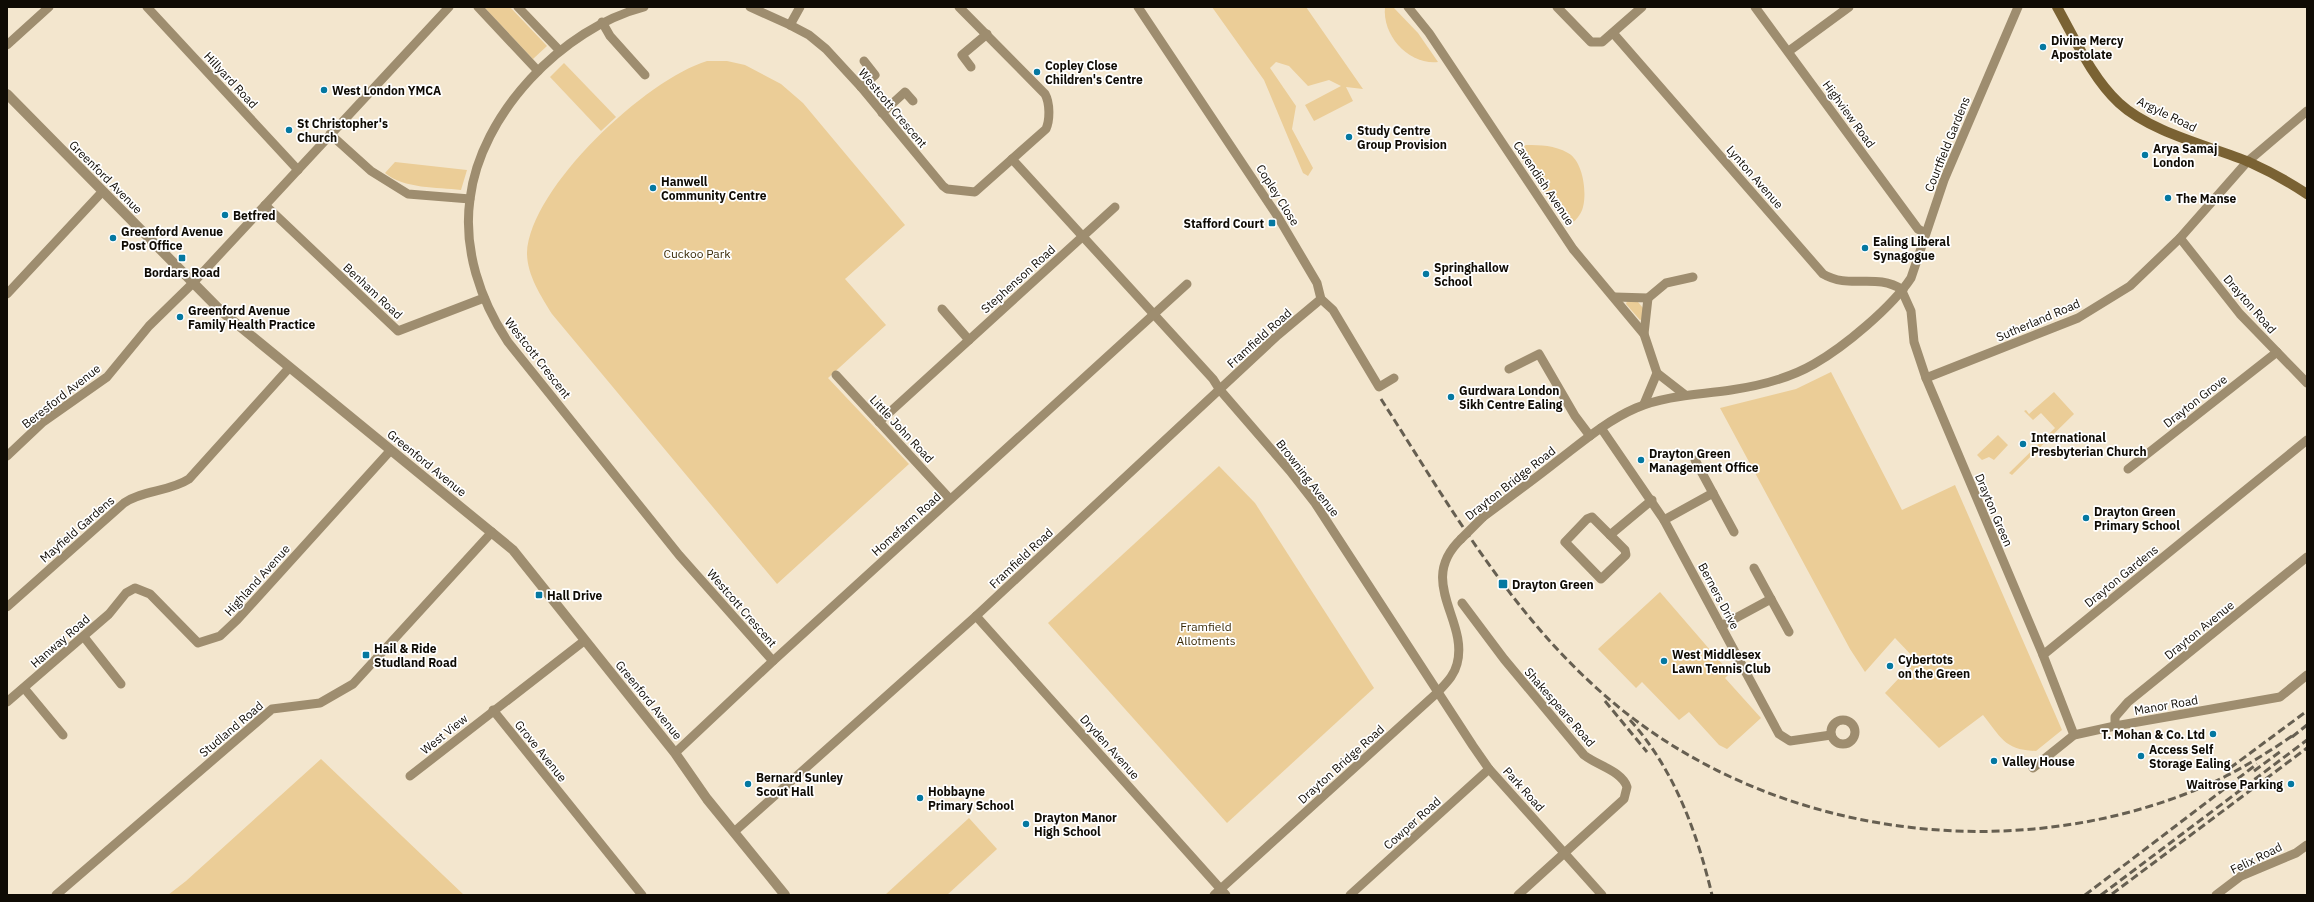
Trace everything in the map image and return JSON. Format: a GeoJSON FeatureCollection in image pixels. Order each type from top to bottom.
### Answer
{"type":"FeatureCollection","features":[{"type":"Feature","properties":{"kind":"main road","name":"Argyle Road"},"geometry":{"type":"LineString","coordinates":[[2056,7],[2094,71],[2121,104],[2144,119],[2175,134],[2248,162],[2307,194]]}},
{"type":"Feature","properties":{"kind":"street"},"geometry":{"type":"LineString","coordinates":[[7,45],[49,7]]}},
{"type":"Feature","properties":{"kind":"street","name":"Hillyard Road"},"geometry":{"type":"LineString","coordinates":[[147,7],[298,170]]}},
{"type":"Feature","properties":{"kind":"street"},"geometry":{"type":"LineString","coordinates":[[192,284],[330,134],[450,7]]}},
{"type":"Feature","properties":{"kind":"street"},"geometry":{"type":"LineString","coordinates":[[478,7],[538,71]]}},
{"type":"Feature","properties":{"kind":"street"},"geometry":{"type":"LineString","coordinates":[[518,7],[560,52]]}},
{"type":"Feature","properties":{"kind":"street","name":"Westcott Crescent"},"geometry":{"type":"LineString","coordinates":[[644,7],[627,11],[602,22],[560,52],[538,71],[511,102],[491,135],[477,166],[470,199],[469,227],[472,257],[484,298],[493,320],[508,342],[679,555],[772,661]]}},
{"type":"Feature","properties":{"kind":"street","name":"Westcott Crescent"},"geometry":{"type":"LineString","coordinates":[[750,7],[809,35],[826,49],[861,87],[947,189],[975,192],[1046,129],[1048,124],[1048,100],[1013,59],[959,7]]}},
{"type":"Feature","properties":{"kind":"street"},"geometry":{"type":"LineString","coordinates":[[790,25],[800,7]]}},
{"type":"Feature","properties":{"kind":"street","name":"Copley Close"},"geometry":{"type":"LineString","coordinates":[[1138,7],[1278,217],[1317,283],[1321,299],[1333,310],[1379,387],[1394,378]]}},
{"type":"Feature","properties":{"kind":"street","name":"Cavendish Avenue"},"geometry":{"type":"LineString","coordinates":[[1408,7],[1433,39],[1573,249],[1644,334],[1657,373]]}},
{"type":"Feature","properties":{"kind":"street"},"geometry":{"type":"LineString","coordinates":[[1557,7],[1591,42],[1602,42],[1642,7]]}},
{"type":"Feature","properties":{"kind":"street","name":"Highview Road"},"geometry":{"type":"LineString","coordinates":[[1756,7],[1918,229],[1925,233]]}},
{"type":"Feature","properties":{"kind":"street"},"geometry":{"type":"LineString","coordinates":[[1789,51],[1849,7]]}},
{"type":"Feature","properties":{"kind":"street","name":"Courtfield Gardens"},"geometry":{"type":"LineString","coordinates":[[1903,290],[1911,278],[1944,180],[2018,7]]}},
{"type":"Feature","properties":{"kind":"street"},"geometry":{"type":"LineString","coordinates":[[602,22],[610,36],[645,75]]}},
{"type":"Feature","properties":{"kind":"street","name":"Lynton Avenue"},"geometry":{"type":"LineString","coordinates":[[1613,33],[1823,274],[1838,281],[1891,282],[1903,290]]}},
{"type":"Feature","properties":{"kind":"street"},"geometry":{"type":"LineString","coordinates":[[971,66],[962,55],[987,34]]}},
{"type":"Feature","properties":{"kind":"street"},"geometry":{"type":"LineString","coordinates":[[861,87],[875,75],[864,61]]}},
{"type":"Feature","properties":{"kind":"street"},"geometry":{"type":"LineString","coordinates":[[882,112],[905,92],[913,101]]}},
{"type":"Feature","properties":{"kind":"street","name":"Greenford Avenue"},"geometry":{"type":"LineString","coordinates":[[7,94],[192,284],[289,368],[513,550],[584,641],[675,753],[734,832],[785,895]]}},
{"type":"Feature","properties":{"kind":"street","name":"Sutherland Road"},"geometry":{"type":"LineString","coordinates":[[1926,378],[2078,318],[2130,286],[2180,238],[2248,162],[2307,111]]}},
{"type":"Feature","properties":{"kind":"street"},"geometry":{"type":"LineString","coordinates":[[330,134],[371,171],[408,194],[470,199]]}},
{"type":"Feature","properties":{"kind":"street","name":"Browning Avenue"},"geometry":{"type":"LineString","coordinates":[[1012,159],[1213,379],[1220,390],[1290,471],[1315,503],[1438,692]]}},
{"type":"Feature","properties":{"kind":"street"},"geometry":{"type":"LineString","coordinates":[[7,294],[102,192]]}},
{"type":"Feature","properties":{"kind":"street","name":"Benham Road"},"geometry":{"type":"LineString","coordinates":[[265,205],[398,331],[484,298]]}},
{"type":"Feature","properties":{"kind":"street"},"geometry":{"type":"LineString","coordinates":[[1083,236],[1115,207]]}},
{"type":"Feature","properties":{"kind":"street","name":"Stephenson Road"},"geometry":{"type":"LineString","coordinates":[[879,422],[1083,236]]}},
{"type":"Feature","properties":{"kind":"street","name":"Drayton Road"},"geometry":{"type":"LineString","coordinates":[[2180,238],[2240,314],[2307,382]]}},
{"type":"Feature","properties":{"kind":"street"},"geometry":{"type":"LineString","coordinates":[[1614,297],[1648,298],[1666,283],[1693,277]]}},
{"type":"Feature","properties":{"kind":"street","name":"Beresford Avenue"},"geometry":{"type":"LineString","coordinates":[[7,456],[43,422],[107,377],[149,326],[192,284]]}},
{"type":"Feature","properties":{"kind":"street"},"geometry":{"type":"LineString","coordinates":[[1154,314],[1187,284]]}},
{"type":"Feature","properties":{"kind":"street","name":"Drayton Green"},"geometry":{"type":"LineString","coordinates":[[1903,290],[1911,311],[1914,342],[1926,378],[2043,655],[2074,735]]}},
{"type":"Feature","properties":{"kind":"street","name":"Drayton Bridge Road"},"geometry":{"type":"LineString","coordinates":[[1220,893],[1438,692],[1451,677],[1459,656],[1458,640],[1442,585],[1444,567],[1448,556],[1461,539],[1483,517],[1590,436],[1618,417],[1644,404],[1684,394],[1732,390],[1788,376],[1814,364],[1843,344],[1903,290]]}},
{"type":"Feature","properties":{"kind":"street"},"geometry":{"type":"LineString","coordinates":[[1644,334],[1648,298]]}},
{"type":"Feature","properties":{"kind":"street","name":"Framfield Road"},"geometry":{"type":"LineString","coordinates":[[734,832],[976,616],[1278,335],[1321,299]]}},
{"type":"Feature","properties":{"kind":"street"},"geometry":{"type":"LineString","coordinates":[[942,309],[969,340]]}},
{"type":"Feature","properties":{"kind":"street","name":"Homefarm Road"},"geometry":{"type":"LineString","coordinates":[[675,753],[772,661],[1154,314]]}},
{"type":"Feature","properties":{"kind":"street","name":"Drayton Grove"},"geometry":{"type":"LineString","coordinates":[[2128,469],[2276,352]]}},
{"type":"Feature","properties":{"kind":"street"},"geometry":{"type":"LineString","coordinates":[[1509,369],[1539,354],[1575,416],[1590,436]]}},
{"type":"Feature","properties":{"kind":"street","name":"Mayfield Gardens"},"geometry":{"type":"LineString","coordinates":[[7,607],[124,503],[130,499],[171,488],[189,479],[289,368]]}},
{"type":"Feature","properties":{"kind":"street"},"geometry":{"type":"LineString","coordinates":[[1644,404],[1657,373],[1684,394]]}},
{"type":"Feature","properties":{"kind":"street","name":"Little John Road"},"geometry":{"type":"LineString","coordinates":[[836,375],[950,499]]}},
{"type":"Feature","properties":{"kind":"street","name":"Berners Drive"},"geometry":{"type":"LineString","coordinates":[[1601,428],[1652,500],[1664,520],[1764,707],[1784,738],[1790,741],[1831,735]]}},
{"type":"Feature","properties":{"kind":"street","name":"Drayton Gardens"},"geometry":{"type":"LineString","coordinates":[[2043,655],[2307,440]]}},
{"type":"Feature","properties":{"kind":"street","name":"Highland Avenue"},"geometry":{"type":"LineString","coordinates":[[126,593],[135,588],[150,594],[198,643],[220,636],[237,620],[390,451]]}},
{"type":"Feature","properties":{"kind":"street"},"geometry":{"type":"LineString","coordinates":[[1696,460],[1734,532]]}},
{"type":"Feature","properties":{"kind":"street"},"geometry":{"type":"LineString","coordinates":[[1664,520],[1713,493]]}},
{"type":"Feature","properties":{"kind":"street"},"geometry":{"type":"LineString","coordinates":[[1610,535],[1652,500]]}},
{"type":"Feature","properties":{"kind":"street"},"geometry":{"type":"LineString","coordinates":[[1592,518],[1610,535],[1625,550],[1626,555],[1601,579],[1565,542],[1587,519],[1592,518]]}},
{"type":"Feature","properties":{"kind":"street","name":"Studland Road"},"geometry":{"type":"LineString","coordinates":[[56,895],[272,709],[320,703],[353,684],[492,532]]}},
{"type":"Feature","properties":{"kind":"street","name":"Drayton Avenue"},"geometry":{"type":"LineString","coordinates":[[2115,726],[2115,717],[2128,702],[2307,558]]}},
{"type":"Feature","properties":{"kind":"street"},"geometry":{"type":"LineString","coordinates":[[1754,568],[1789,632]]}},
{"type":"Feature","properties":{"kind":"street","name":"Hanway Road"},"geometry":{"type":"LineString","coordinates":[[7,702],[109,614],[126,593]]}},
{"type":"Feature","properties":{"kind":"street"},"geometry":{"type":"LineString","coordinates":[[1721,626],[1771,599]]}},
{"type":"Feature","properties":{"kind":"street","name":"Shakespeare Road"},"geometry":{"type":"LineString","coordinates":[[1462,604],[1508,665],[1584,755],[1601,767],[1619,774],[1626,782],[1627,791],[1624,799],[1518,895]]}},
{"type":"Feature","properties":{"kind":"street","name":"Dryden Avenue"},"geometry":{"type":"LineString","coordinates":[[976,616],[1220,893]]}},
{"type":"Feature","properties":{"kind":"street"},"geometry":{"type":"LineString","coordinates":[[84,636],[121,684]]}},
{"type":"Feature","properties":{"kind":"street"},"geometry":{"type":"LineString","coordinates":[[493,710],[584,641]]}},
{"type":"Feature","properties":{"kind":"street","name":"Manor Road"},"geometry":{"type":"LineString","coordinates":[[2033,768],[2074,735],[2115,726],[2280,697],[2307,675]]}},
{"type":"Feature","properties":{"kind":"street"},"geometry":{"type":"LineString","coordinates":[[24,688],[63,735]]}},
{"type":"Feature","properties":{"kind":"street","name":"Park Road"},"geometry":{"type":"LineString","coordinates":[[1438,692],[1490,769],[1602,895]]}},
{"type":"Feature","properties":{"kind":"street","name":"West View"},"geometry":{"type":"LineString","coordinates":[[410,776],[493,710]]}},
{"type":"Feature","properties":{"kind":"street","name":"Grove Avenue"},"geometry":{"type":"LineString","coordinates":[[493,710],[642,895]]}},
{"type":"Feature","properties":{"kind":"street","name":"Cowper Road"},"geometry":{"type":"LineString","coordinates":[[1350,895],[1490,769]]}},
{"type":"Feature","properties":{"kind":"street","name":"Felix Road"},"geometry":{"type":"LineString","coordinates":[[2216,895],[2241,876],[2296,853],[2307,845]]}},
{"type":"Feature","properties":{"kind":"green space"},"geometry":{"type":"Polygon","coordinates":[[[484,7],[510,7],[547,46],[533,59],[484,7]]]}},
{"type":"Feature","properties":{"kind":"green space"},"geometry":{"type":"Polygon","coordinates":[[[1212,7],[1306,7],[1363,89],[1346,87],[1353,101],[1314,121],[1305,105],[1341,86],[1329,80],[1308,86],[1289,66],[1276,62],[1270,68],[1296,106],[1292,129],[1313,168],[1308,176],[1303,173],[1264,80],[1212,7]]]}},
{"type":"Feature","properties":{"kind":"green space"},"geometry":{"type":"Polygon","coordinates":[[[1385,7],[1393,7],[1418,33],[1438,62],[1427,62],[1417,59],[1408,54],[1400,46],[1393,38],[1388,28],[1385,18],[1385,7]]]}},
{"type":"Feature","properties":{"kind":"green space","name":"Cuckoo Park"},"geometry":{"type":"Polygon","coordinates":[[[707,61],[727,61],[745,65],[781,84],[803,103],[905,225],[845,279],[886,325],[828,378],[909,464],[777,584],[552,314],[535,285],[529,269],[527,253],[533,227],[548,198],[569,168],[624,112],[654,89],[682,72],[707,61]]]}},
{"type":"Feature","properties":{"kind":"green space"},"geometry":{"type":"Polygon","coordinates":[[[564,63],[616,117],[601,131],[550,77],[564,63]]]}},
{"type":"Feature","properties":{"kind":"green space"},"geometry":{"type":"Polygon","coordinates":[[[1526,145],[1542,145],[1558,148],[1568,153],[1577,163],[1583,177],[1584,201],[1581,213],[1569,226],[1515,150],[1526,145]]]}},
{"type":"Feature","properties":{"kind":"green space"},"geometry":{"type":"Polygon","coordinates":[[[395,162],[467,170],[461,190],[431,188],[411,185],[385,173],[395,162]]]}},
{"type":"Feature","properties":{"kind":"green space"},"geometry":{"type":"Polygon","coordinates":[[[1627,301],[1638,302],[1643,308],[1645,318],[1640,320],[1626,304],[1627,301]]]}},
{"type":"Feature","properties":{"kind":"green space"},"geometry":{"type":"Polygon","coordinates":[[[1831,372],[1902,510],[1955,485],[2062,730],[2036,751],[2017,748],[2004,741],[1983,715],[1939,748],[1885,693],[1916,660],[1895,638],[1865,672],[1850,649],[1720,408],[1796,389],[1831,372]]]}},
{"type":"Feature","properties":{"kind":"green space"},"geometry":{"type":"Polygon","coordinates":[[[2054,392],[2074,414],[2012,475],[2009,473],[2055,428],[2041,413],[2033,420],[2024,411],[2026,410],[2029,414],[2054,392]]]}},
{"type":"Feature","properties":{"kind":"green space"},"geometry":{"type":"Polygon","coordinates":[[[1998,435],[2008,445],[1994,460],[1989,457],[1982,460],[1977,455],[1998,435]]]}},
{"type":"Feature","properties":{"kind":"green space","name":"Framfield Allotments"},"geometry":{"type":"Polygon","coordinates":[[[1219,466],[1255,503],[1374,688],[1227,823],[1048,623],[1219,466]]]}},
{"type":"Feature","properties":{"kind":"green space","name":"West Middlesex Lawn Tennis Club"},"geometry":{"type":"Polygon","coordinates":[[[1660,592],[1730,673],[1725,678],[1761,718],[1727,749],[1719,745],[1689,712],[1679,720],[1642,682],[1636,688],[1598,649],[1660,592]]]}},
{"type":"Feature","properties":{"kind":"green space"},"geometry":{"type":"Polygon","coordinates":[[[321,759],[464,895],[168,895],[186,881],[321,759]]]}},
{"type":"Feature","properties":{"kind":"green space"},"geometry":{"type":"Polygon","coordinates":[[[969,818],[997,849],[947,895],[885,895],[969,818]]]}},
{"type":"Feature","properties":{"kind":"railway"},"geometry":{"type":"LineString","coordinates":[[1381,399],[1455,516],[1481,554],[1538,627],[1569,661],[1602,693],[1665,741],[1734,778],[1807,806],[1884,824],[1962,831],[2041,828],[2118,815],[2193,791],[2246,766],[2295,734]]}},
{"type":"Feature","properties":{"kind":"railway"},"geometry":{"type":"LineString","coordinates":[[1605,701],[1647,752]]}},
{"type":"Feature","properties":{"kind":"railway"},"geometry":{"type":"LineString","coordinates":[[2230,768],[2307,711]]}},
{"type":"Feature","properties":{"kind":"railway"},"geometry":{"type":"LineString","coordinates":[[1630,720],[1646,739],[1659,759],[1682,802],[1699,848],[1712,895]]}},
{"type":"Feature","properties":{"kind":"railway"},"geometry":{"type":"LineString","coordinates":[[2292,737],[2307,725]]}},
{"type":"Feature","properties":{"kind":"railway"},"geometry":{"type":"LineString","coordinates":[[2101,895],[2307,740]]}},
{"type":"Feature","properties":{"kind":"railway"},"geometry":{"type":"LineString","coordinates":[[2112,894],[2307,748]]}},
{"type":"Feature","properties":{"kind":"railway"},"geometry":{"type":"LineString","coordinates":[[2254,771],[2281,751]]}},
{"type":"Feature","properties":{"kind":"railway"},"geometry":{"type":"LineString","coordinates":[[2085,895],[2257,764]]}},
{"type":"Feature","properties":{"kind":"place","name":"Divine Mercy Apostolate"},"geometry":{"type":"Point","coordinates":[2043,47]}},
{"type":"Feature","properties":{"kind":"place","name":"Copley Close Children's Centre"},"geometry":{"type":"Point","coordinates":[1037,72]}},
{"type":"Feature","properties":{"kind":"place","name":"West London YMCA"},"geometry":{"type":"Point","coordinates":[324,90]}},
{"type":"Feature","properties":{"kind":"place","name":"St Christopher's Church"},"geometry":{"type":"Point","coordinates":[289,130]}},
{"type":"Feature","properties":{"kind":"place","name":"Study Centre Group Provision"},"geometry":{"type":"Point","coordinates":[1349,137]}},
{"type":"Feature","properties":{"kind":"place","name":"Arya Samaj London"},"geometry":{"type":"Point","coordinates":[2145,155]}},
{"type":"Feature","properties":{"kind":"place","name":"Hanwell Community Centre"},"geometry":{"type":"Point","coordinates":[653,188]}},
{"type":"Feature","properties":{"kind":"place","name":"The Manse"},"geometry":{"type":"Point","coordinates":[2168,198]}},
{"type":"Feature","properties":{"kind":"place","name":"Betfred"},"geometry":{"type":"Point","coordinates":[225,215]}},
{"type":"Feature","properties":{"kind":"place","name":"Stafford Court"},"geometry":{"type":"Point","coordinates":[1272,223]}},
{"type":"Feature","properties":{"kind":"place","name":"Greenford Avenue Post Office"},"geometry":{"type":"Point","coordinates":[113,238]}},
{"type":"Feature","properties":{"kind":"place","name":"Ealing Liberal Synagogue"},"geometry":{"type":"Point","coordinates":[1865,248]}},
{"type":"Feature","properties":{"kind":"place","name":"Bordars Road"},"geometry":{"type":"Point","coordinates":[182,258]}},
{"type":"Feature","properties":{"kind":"place","name":"Springhallow School"},"geometry":{"type":"Point","coordinates":[1426,274]}},
{"type":"Feature","properties":{"kind":"place","name":"Greenford Avenue Family Health Practice"},"geometry":{"type":"Point","coordinates":[180,317]}},
{"type":"Feature","properties":{"kind":"place","name":"Gurdwara London Sikh Centre Ealing"},"geometry":{"type":"Point","coordinates":[1451,397]}},
{"type":"Feature","properties":{"kind":"place","name":"International Presbyterian Church"},"geometry":{"type":"Point","coordinates":[2023,444]}},
{"type":"Feature","properties":{"kind":"place","name":"Drayton Green Management Office"},"geometry":{"type":"Point","coordinates":[1641,460]}},
{"type":"Feature","properties":{"kind":"place","name":"Drayton Green Primary School"},"geometry":{"type":"Point","coordinates":[2086,518]}},
{"type":"Feature","properties":{"kind":"place","name":"Drayton Green"},"geometry":{"type":"Point","coordinates":[1503,584]}},
{"type":"Feature","properties":{"kind":"place","name":"Hall Drive"},"geometry":{"type":"Point","coordinates":[539,595]}},
{"type":"Feature","properties":{"kind":"place","name":"Hail & Ride Studland Road"},"geometry":{"type":"Point","coordinates":[366,655]}},
{"type":"Feature","properties":{"kind":"place","name":"West Middlesex Lawn Tennis Club"},"geometry":{"type":"Point","coordinates":[1664,661]}},
{"type":"Feature","properties":{"kind":"place","name":"Cybertots on the Green"},"geometry":{"type":"Point","coordinates":[1890,666]}},
{"type":"Feature","properties":{"kind":"place","name":"T. Mohan & Co. Ltd"},"geometry":{"type":"Point","coordinates":[2213,734]}},
{"type":"Feature","properties":{"kind":"place","name":"Access Self Storage Ealing"},"geometry":{"type":"Point","coordinates":[2141,756]}},
{"type":"Feature","properties":{"kind":"place","name":"Valley House"},"geometry":{"type":"Point","coordinates":[1994,761]}},
{"type":"Feature","properties":{"kind":"place","name":"Bernard Sunley Scout Hall"},"geometry":{"type":"Point","coordinates":[748,784]}},
{"type":"Feature","properties":{"kind":"place","name":"Waitrose Parking"},"geometry":{"type":"Point","coordinates":[2291,784]}},
{"type":"Feature","properties":{"kind":"place","name":"Hobbayne Primary School"},"geometry":{"type":"Point","coordinates":[920,798]}},
{"type":"Feature","properties":{"kind":"place","name":"Drayton Manor High School"},"geometry":{"type":"Point","coordinates":[1026,824]}}]}
